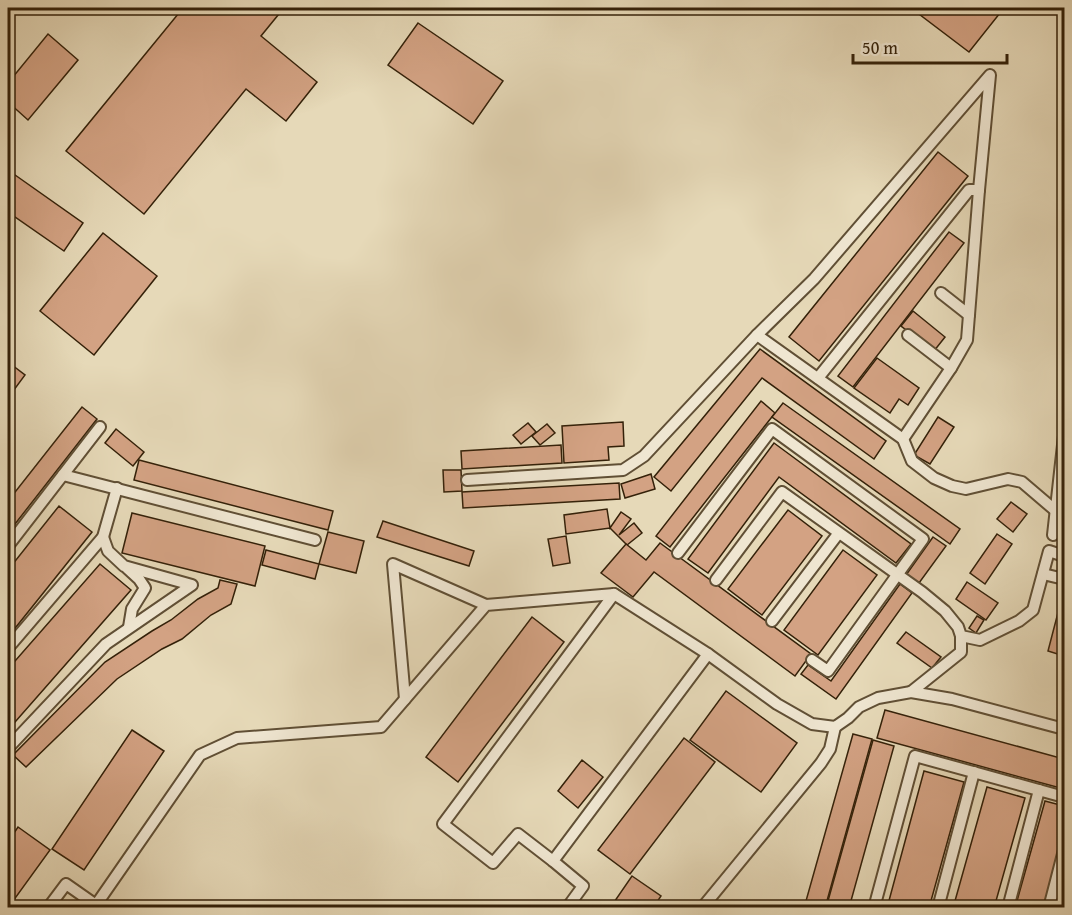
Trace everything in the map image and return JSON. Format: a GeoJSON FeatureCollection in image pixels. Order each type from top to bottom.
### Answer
{"type":"FeatureCollection","features":[{"type":"Feature","properties":{"kind":"lane"},"geometry":{"type":"LineString","coordinates":[[467,480],[623,470],[644,456],[757,335],[814,279],[990,75],[967,340],[903,439]]}},
{"type":"Feature","properties":{"kind":"lane"},"geometry":{"type":"LineString","coordinates":[[818,378],[969,190],[979,190]]}},
{"type":"Feature","properties":{"kind":"lane"},"geometry":{"type":"LineString","coordinates":[[941,293],[969,315]]}},
{"type":"Feature","properties":{"kind":"lane"},"geometry":{"type":"LineString","coordinates":[[908,334],[951,368]]}},
{"type":"Feature","properties":{"kind":"lane"},"geometry":{"type":"LineString","coordinates":[[757,335],[903,439],[912,461],[934,478],[966,489],[1008,479],[1022,482],[1056,511]]}},
{"type":"Feature","properties":{"kind":"lane"},"geometry":{"type":"LineString","coordinates":[[8,546],[100,427]]}},
{"type":"Feature","properties":{"kind":"lane"},"geometry":{"type":"LineString","coordinates":[[678,553],[772,429],[923,539],[828,671],[812,660]]}},
{"type":"Feature","properties":{"kind":"lane"},"geometry":{"type":"LineString","coordinates":[[1053,535],[1065,436]]}},
{"type":"Feature","properties":{"kind":"lane"},"geometry":{"type":"LineString","coordinates":[[63,475],[315,540]]}},
{"type":"Feature","properties":{"kind":"lane"},"geometry":{"type":"LineString","coordinates":[[8,648],[104,537],[117,488]]}},
{"type":"Feature","properties":{"kind":"lane"},"geometry":{"type":"LineString","coordinates":[[716,579],[782,492],[945,611],[958,627],[961,636],[961,652]]}},
{"type":"Feature","properties":{"kind":"lane"},"geometry":{"type":"LineString","coordinates":[[772,621],[838,534]]}},
{"type":"Feature","properties":{"kind":"lane"},"geometry":{"type":"LineString","coordinates":[[104,537],[108,550],[139,579],[145,588],[132,609],[129,627]]}},
{"type":"Feature","properties":{"kind":"lane"},"geometry":{"type":"LineString","coordinates":[[911,692],[961,652],[980,640],[1003,630],[1033,610],[1049,551],[1065,556]]}},
{"type":"Feature","properties":{"kind":"lane"},"geometry":{"type":"LineString","coordinates":[[405,699],[393,564],[486,605],[614,594],[708,654],[777,704],[812,724],[835,726],[848,718],[859,706],[878,698],[911,692],[1007,713],[1065,729]]}},
{"type":"Feature","properties":{"kind":"lane"},"geometry":{"type":"LineString","coordinates":[[8,748],[106,644],[192,585],[124,566]]}},
{"type":"Feature","properties":{"kind":"lane"},"geometry":{"type":"LineString","coordinates":[[1043,574],[1065,579]]}},
{"type":"Feature","properties":{"kind":"lane"},"geometry":{"type":"LineString","coordinates":[[567,908],[583,886],[518,834],[493,863],[443,824],[614,594]]}},
{"type":"Feature","properties":{"kind":"lane"},"geometry":{"type":"LineString","coordinates":[[48,908],[66,884],[96,906],[200,755],[237,738],[381,726],[486,605]]}},
{"type":"Feature","properties":{"kind":"lane"},"geometry":{"type":"LineString","coordinates":[[961,636],[980,640]]}},
{"type":"Feature","properties":{"kind":"lane"},"geometry":{"type":"LineString","coordinates":[[553,861],[708,654]]}},
{"type":"Feature","properties":{"kind":"lane"},"geometry":{"type":"LineString","coordinates":[[702,908],[821,764],[830,749],[835,726]]}},
{"type":"Feature","properties":{"kind":"lane"},"geometry":{"type":"LineString","coordinates":[[874,908],[915,756],[1065,797]]}},
{"type":"Feature","properties":{"kind":"lane"},"geometry":{"type":"LineString","coordinates":[[938,908],[975,772]]}},
{"type":"Feature","properties":{"kind":"lane"},"geometry":{"type":"LineString","coordinates":[[1008,908],[1039,790]]}},
{"type":"Feature","properties":{"kind":"lane"},"geometry":{"type":"LineString","coordinates":[[1049,908],[1065,850]]}},
{"type":"Feature","properties":{"kind":"building"},"geometry":{"type":"Polygon","coordinates":[[[183,8],[282,8],[261,36],[317,82],[286,121],[246,89],[144,214],[66,151],[183,8]]]}},
{"type":"Feature","properties":{"kind":"building"},"geometry":{"type":"Polygon","coordinates":[[[911,8],[1004,8],[969,52],[911,8]]]}},
{"type":"Feature","properties":{"kind":"building"},"geometry":{"type":"Polygon","coordinates":[[[418,23],[503,81],[473,124],[388,65],[418,23]]]}},
{"type":"Feature","properties":{"kind":"building"},"geometry":{"type":"Polygon","coordinates":[[[48,34],[78,60],[28,120],[8,102],[8,83],[48,34]]]}},
{"type":"Feature","properties":{"kind":"building"},"geometry":{"type":"Polygon","coordinates":[[[938,152],[968,176],[819,361],[789,337],[938,152]]]}},
{"type":"Feature","properties":{"kind":"building"},"geometry":{"type":"Polygon","coordinates":[[[8,170],[83,223],[64,251],[8,212],[8,170]]]}},
{"type":"Feature","properties":{"kind":"building"},"geometry":{"type":"Polygon","coordinates":[[[949,232],[964,243],[853,387],[838,376],[949,232]]]}},
{"type":"Feature","properties":{"kind":"building"},"geometry":{"type":"Polygon","coordinates":[[[103,233],[157,276],[94,355],[40,311],[103,233]]]}},
{"type":"Feature","properties":{"kind":"building"},"geometry":{"type":"Polygon","coordinates":[[[913,311],[945,337],[934,351],[901,326],[913,311]]]}},
{"type":"Feature","properties":{"kind":"building"},"geometry":{"type":"Polygon","coordinates":[[[760,349],[886,441],[874,459],[762,378],[671,491],[654,477],[760,349]]]}},
{"type":"Feature","properties":{"kind":"building"},"geometry":{"type":"Polygon","coordinates":[[[877,358],[919,388],[908,405],[899,399],[890,413],[854,388],[877,358]]]}},
{"type":"Feature","properties":{"kind":"building"},"geometry":{"type":"Polygon","coordinates":[[[8,362],[25,375],[8,398],[8,362]]]}},
{"type":"Feature","properties":{"kind":"building"},"geometry":{"type":"Polygon","coordinates":[[[761,401],[775,413],[670,547],[656,536],[761,401]]]}},
{"type":"Feature","properties":{"kind":"building"},"geometry":{"type":"Polygon","coordinates":[[[783,403],[960,529],[950,544],[772,417],[783,403]]]}},
{"type":"Feature","properties":{"kind":"building"},"geometry":{"type":"Polygon","coordinates":[[[82,407],[97,419],[8,533],[8,501],[82,407]]]}},
{"type":"Feature","properties":{"kind":"building"},"geometry":{"type":"Polygon","coordinates":[[[938,417],[954,427],[930,464],[914,455],[938,417]]]}},
{"type":"Feature","properties":{"kind":"building"},"geometry":{"type":"Polygon","coordinates":[[[623,422],[624,446],[608,447],[609,460],[564,463],[562,426],[623,422]]]}},
{"type":"Feature","properties":{"kind":"building"},"geometry":{"type":"Polygon","coordinates":[[[528,423],[536,432],[521,444],[513,435],[528,423]]]}},
{"type":"Feature","properties":{"kind":"building"},"geometry":{"type":"Polygon","coordinates":[[[547,424],[555,433],[540,445],[532,436],[547,424]]]}},
{"type":"Feature","properties":{"kind":"building"},"geometry":{"type":"Polygon","coordinates":[[[116,429],[144,452],[133,466],[105,443],[116,429]]]}},
{"type":"Feature","properties":{"kind":"building"},"geometry":{"type":"Polygon","coordinates":[[[774,443],[911,544],[896,563],[779,477],[708,573],[688,559],[774,443]]]}},
{"type":"Feature","properties":{"kind":"building"},"geometry":{"type":"Polygon","coordinates":[[[561,445],[562,463],[462,469],[461,451],[561,445]]]}},
{"type":"Feature","properties":{"kind":"building"},"geometry":{"type":"Polygon","coordinates":[[[139,460],[333,511],[328,530],[134,480],[139,460]]]}},
{"type":"Feature","properties":{"kind":"building"},"geometry":{"type":"Polygon","coordinates":[[[443,470],[461,470],[462,491],[444,492],[443,470]]]}},
{"type":"Feature","properties":{"kind":"building"},"geometry":{"type":"Polygon","coordinates":[[[651,474],[655,489],[625,498],[621,484],[651,474]]]}},
{"type":"Feature","properties":{"kind":"building"},"geometry":{"type":"Polygon","coordinates":[[[619,483],[620,499],[463,508],[462,492],[619,483]]]}},
{"type":"Feature","properties":{"kind":"building"},"geometry":{"type":"Polygon","coordinates":[[[1011,502],[1027,514],[1013,532],[997,519],[1011,502]]]}},
{"type":"Feature","properties":{"kind":"building"},"geometry":{"type":"Polygon","coordinates":[[[59,506],[92,532],[8,637],[8,570],[59,506]]]}},
{"type":"Feature","properties":{"kind":"building"},"geometry":{"type":"Polygon","coordinates":[[[607,509],[610,528],[566,534],[564,515],[607,509]]]}},
{"type":"Feature","properties":{"kind":"building"},"geometry":{"type":"Polygon","coordinates":[[[788,510],[822,536],[762,615],[728,589],[788,510]]]}},
{"type":"Feature","properties":{"kind":"building"},"geometry":{"type":"Polygon","coordinates":[[[621,512],[631,519],[619,535],[634,523],[642,533],[627,545],[610,528],[621,512]]]}},
{"type":"Feature","properties":{"kind":"building"},"geometry":{"type":"Polygon","coordinates":[[[132,513],[265,546],[255,586],[122,553],[132,513]]]}},
{"type":"Feature","properties":{"kind":"building"},"geometry":{"type":"Polygon","coordinates":[[[383,521],[474,551],[469,566],[377,537],[383,521]]]}},
{"type":"Feature","properties":{"kind":"building"},"geometry":{"type":"Polygon","coordinates":[[[328,532],[364,541],[356,573],[319,564],[328,532]]]}},
{"type":"Feature","properties":{"kind":"building"},"geometry":{"type":"Polygon","coordinates":[[[997,534],[1012,544],[985,584],[970,573],[997,534]]]}},
{"type":"Feature","properties":{"kind":"building"},"geometry":{"type":"Polygon","coordinates":[[[566,536],[570,563],[553,566],[548,539],[566,536]]]}},
{"type":"Feature","properties":{"kind":"building"},"geometry":{"type":"Polygon","coordinates":[[[933,537],[946,546],[919,583],[906,575],[933,537]]]}},
{"type":"Feature","properties":{"kind":"building"},"geometry":{"type":"Polygon","coordinates":[[[660,543],[811,654],[795,676],[654,572],[633,597],[601,573],[626,544],[646,560],[660,543]]]}},
{"type":"Feature","properties":{"kind":"building"},"geometry":{"type":"Polygon","coordinates":[[[266,550],[319,564],[315,579],[262,565],[266,550]]]}},
{"type":"Feature","properties":{"kind":"building"},"geometry":{"type":"Polygon","coordinates":[[[843,550],[877,575],[818,655],[784,630],[843,550]]]}},
{"type":"Feature","properties":{"kind":"building"},"geometry":{"type":"Polygon","coordinates":[[[100,564],[131,590],[8,730],[8,669],[100,564]]]}},
{"type":"Feature","properties":{"kind":"building"},"geometry":{"type":"Polygon","coordinates":[[[220,580],[237,584],[231,604],[211,615],[182,639],[162,649],[117,679],[26,767],[13,755],[105,662],[218,588],[220,580]]]}},
{"type":"Feature","properties":{"kind":"building"},"geometry":{"type":"Polygon","coordinates":[[[967,582],[998,603],[986,620],[956,599],[967,582]]]}},
{"type":"Feature","properties":{"kind":"building"},"geometry":{"type":"Polygon","coordinates":[[[900,584],[912,593],[836,699],[801,674],[808,665],[831,681],[900,584]]]}},
{"type":"Feature","properties":{"kind":"building"},"geometry":{"type":"Polygon","coordinates":[[[1061,601],[1064,602],[1064,656],[1048,651],[1061,601]]]}},
{"type":"Feature","properties":{"kind":"building"},"geometry":{"type":"Polygon","coordinates":[[[977,616],[984,620],[976,633],[969,628],[977,616]]]}},
{"type":"Feature","properties":{"kind":"building"},"geometry":{"type":"Polygon","coordinates":[[[532,617],[564,642],[458,782],[426,757],[532,617]]]}},
{"type":"Feature","properties":{"kind":"building"},"geometry":{"type":"Polygon","coordinates":[[[906,632],[941,657],[932,668],[897,643],[906,632]]]}},
{"type":"Feature","properties":{"kind":"building"},"geometry":{"type":"Polygon","coordinates":[[[726,691],[797,743],[761,792],[690,740],[726,691]]]}},
{"type":"Feature","properties":{"kind":"building"},"geometry":{"type":"Polygon","coordinates":[[[885,710],[1064,759],[1064,789],[877,738],[885,710]]]}},
{"type":"Feature","properties":{"kind":"building"},"geometry":{"type":"Polygon","coordinates":[[[132,730],[164,751],[84,870],[52,849],[132,730]]]}},
{"type":"Feature","properties":{"kind":"building"},"geometry":{"type":"Polygon","coordinates":[[[853,734],[872,739],[825,908],[804,908],[853,734]]]}},
{"type":"Feature","properties":{"kind":"building"},"geometry":{"type":"Polygon","coordinates":[[[684,738],[715,762],[630,874],[598,850],[684,738]]]}},
{"type":"Feature","properties":{"kind":"building"},"geometry":{"type":"Polygon","coordinates":[[[873,740],[894,746],[849,908],[826,908],[873,740]]]}},
{"type":"Feature","properties":{"kind":"building"},"geometry":{"type":"Polygon","coordinates":[[[582,760],[603,777],[578,808],[558,791],[582,760]]]}},
{"type":"Feature","properties":{"kind":"building"},"geometry":{"type":"Polygon","coordinates":[[[924,771],[964,782],[929,908],[887,908],[924,771]]]}},
{"type":"Feature","properties":{"kind":"building"},"geometry":{"type":"Polygon","coordinates":[[[987,787],[1025,798],[994,908],[953,908],[987,787]]]}},
{"type":"Feature","properties":{"kind":"building"},"geometry":{"type":"Polygon","coordinates":[[[1045,801],[1064,806],[1064,838],[1045,908],[1015,908],[1045,801]]]}},
{"type":"Feature","properties":{"kind":"building"},"geometry":{"type":"Polygon","coordinates":[[[18,827],[50,850],[8,908],[8,842],[18,827]]]}},
{"type":"Feature","properties":{"kind":"building"},"geometry":{"type":"Polygon","coordinates":[[[632,876],[661,896],[653,908],[610,908],[632,876]]]}}]}
